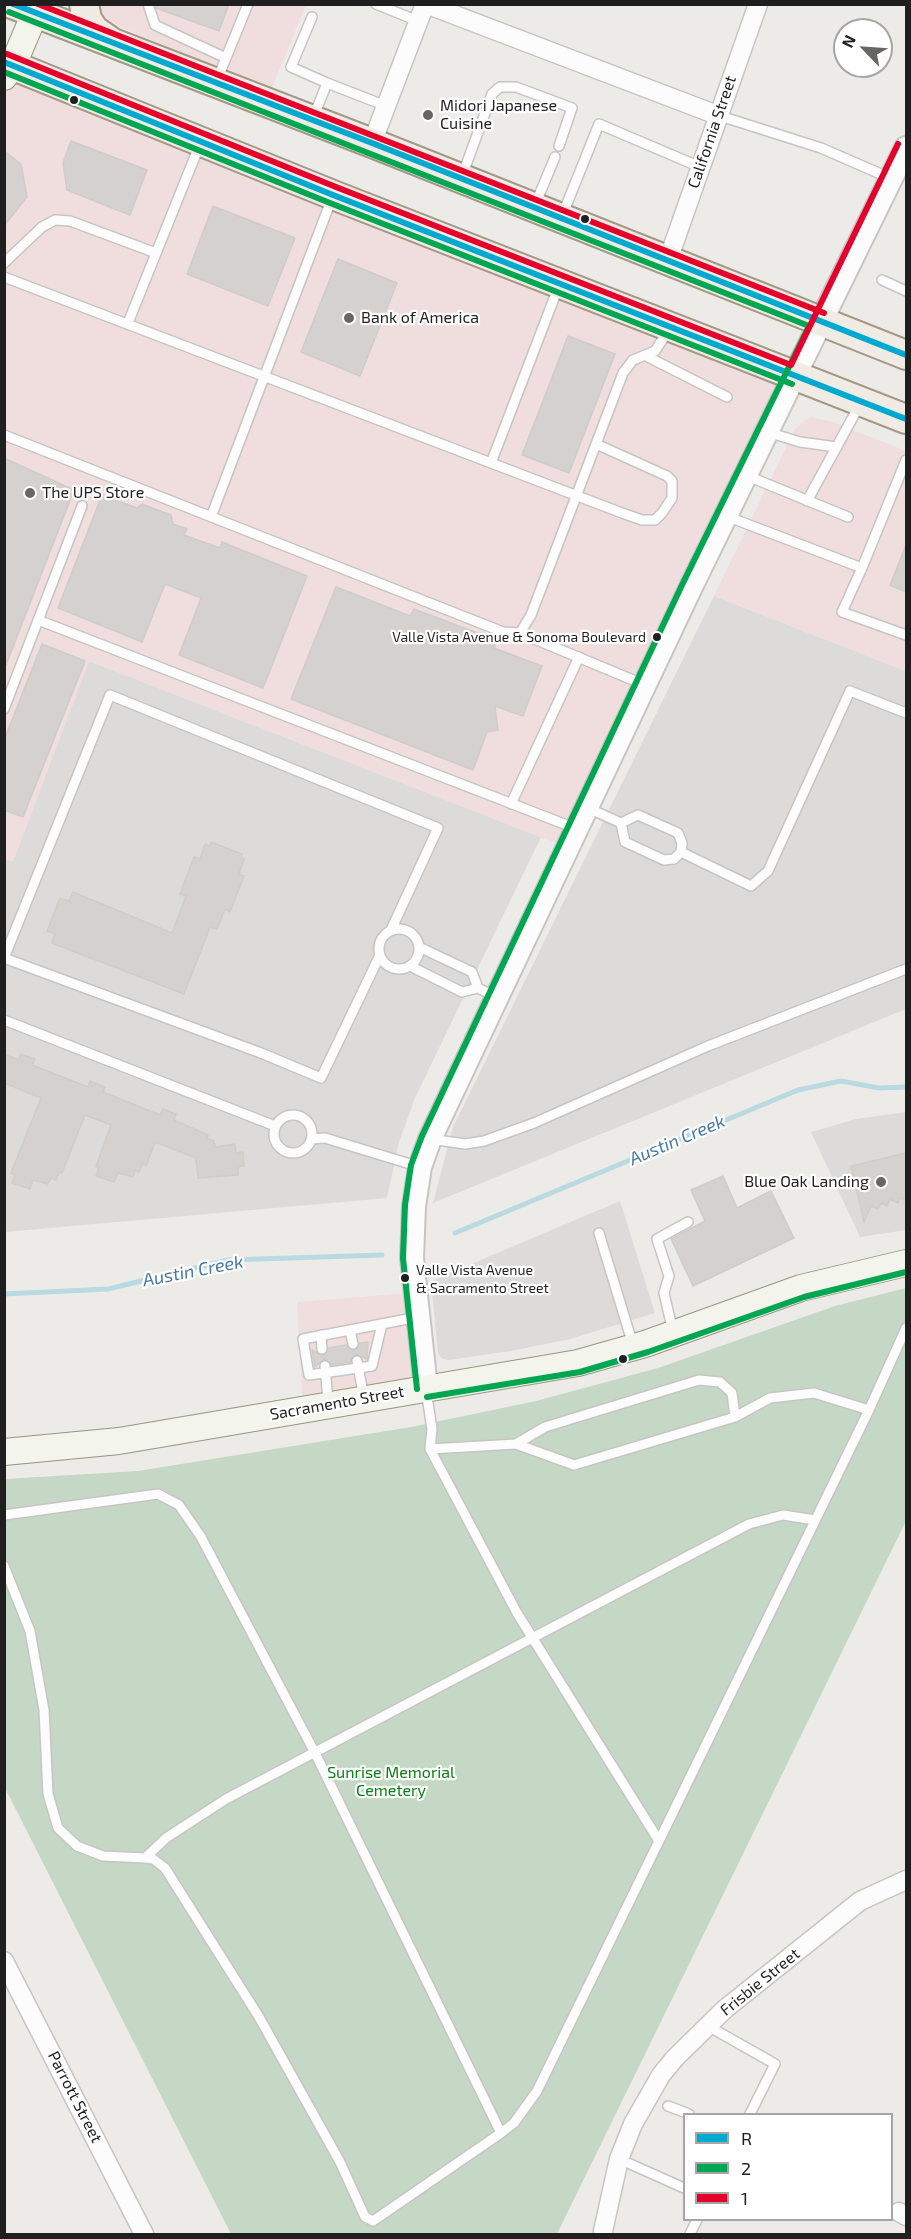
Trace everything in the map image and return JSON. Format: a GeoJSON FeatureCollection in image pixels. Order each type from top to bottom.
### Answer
{"type":"FeatureCollection","features":[{"type":"Feature","properties":{"kind":"main road"},"geometry":{"type":"LineString","coordinates":[[84,4],[87,19],[94,30],[114,44]]}},
{"type":"Feature","properties":{"kind":"main road"},"geometry":{"type":"LineString","coordinates":[[30,7],[114,44],[221,71],[312,120],[906,355]]}},
{"type":"Feature","properties":{"kind":"main road"},"geometry":{"type":"LineString","coordinates":[[4,35],[30,7]]}},
{"type":"Feature","properties":{"kind":"main road"},"geometry":{"type":"LineString","coordinates":[[30,7],[7,68],[906,419]]}},
{"type":"Feature","properties":{"kind":"main road","name":"Sacramento Street"},"geometry":{"type":"LineString","coordinates":[[4,1452],[119,1441],[578,1363],[634,1348],[801,1288],[906,1263]]}},
{"type":"Feature","properties":{"kind":"street","name":"California Street"},"geometry":{"type":"LineString","coordinates":[[668,260],[758,4]]}},
{"type":"Feature","properties":{"kind":"street"},"geometry":{"type":"LineString","coordinates":[[372,143],[423,10],[717,116]]}},
{"type":"Feature","properties":{"kind":"street"},"geometry":{"type":"LineString","coordinates":[[426,1388],[412,1258],[414,1206],[420,1167],[487,992],[577,830],[726,516],[906,148]]}},
{"type":"Feature","properties":{"kind":"street","name":"Frisbie Street"},"geometry":{"type":"LineString","coordinates":[[603,2231],[619,2159],[639,2113],[661,2074],[708,2026],[860,1901],[906,1880]]}},
{"type":"Feature","properties":{"kind":"street","name":"Parrott Street"},"geometry":{"type":"LineString","coordinates":[[4,1961],[144,2235]]}},
{"type":"Feature","properties":{"kind":"lane"},"geometry":{"type":"LineString","coordinates":[[148,4],[155,26],[221,71],[248,4]]}},
{"type":"Feature","properties":{"kind":"lane"},"geometry":{"type":"LineString","coordinates":[[376,4],[423,10]]}},
{"type":"Feature","properties":{"kind":"lane"},"geometry":{"type":"LineString","coordinates":[[312,17],[291,67],[386,106]]}},
{"type":"Feature","properties":{"kind":"lane"},"geometry":{"type":"LineString","coordinates":[[312,120],[327,83]]}},
{"type":"Feature","properties":{"kind":"lane"},"geometry":{"type":"LineString","coordinates":[[461,178],[492,94],[500,87],[516,87],[572,108],[559,146]]}},
{"type":"Feature","properties":{"kind":"lane"},"geometry":{"type":"LineString","coordinates":[[717,116],[821,148],[891,179]]}},
{"type":"Feature","properties":{"kind":"lane"},"geometry":{"type":"LineString","coordinates":[[561,218],[599,124],[700,167]]}},
{"type":"Feature","properties":{"kind":"lane"},"geometry":{"type":"LineString","coordinates":[[128,324],[201,142]]}},
{"type":"Feature","properties":{"kind":"lane"},"geometry":{"type":"LineString","coordinates":[[534,207],[555,157]]}},
{"type":"Feature","properties":{"kind":"lane"},"geometry":{"type":"LineString","coordinates":[[211,517],[267,376],[333,195]]}},
{"type":"Feature","properties":{"kind":"lane"},"geometry":{"type":"LineString","coordinates":[[4,262],[42,227],[55,220],[70,220],[156,253]]}},
{"type":"Feature","properties":{"kind":"lane"},"geometry":{"type":"LineString","coordinates":[[4,277],[576,496],[642,520],[654,520],[672,498],[672,481],[660,471],[596,444]]}},
{"type":"Feature","properties":{"kind":"lane"},"geometry":{"type":"LineString","coordinates":[[882,280],[906,291]]}},
{"type":"Feature","properties":{"kind":"lane"},"geometry":{"type":"LineString","coordinates":[[491,463],[560,283]]}},
{"type":"Feature","properties":{"kind":"lane"},"geometry":{"type":"LineString","coordinates":[[520,633],[531,615],[623,373],[633,360],[656,351],[671,326]]}},
{"type":"Feature","properties":{"kind":"lane"},"geometry":{"type":"LineString","coordinates":[[646,356],[727,397]]}},
{"type":"Feature","properties":{"kind":"lane"},"geometry":{"type":"LineString","coordinates":[[807,501],[861,402]]}},
{"type":"Feature","properties":{"kind":"lane"},"geometry":{"type":"LineString","coordinates":[[767,432],[837,447]]}},
{"type":"Feature","properties":{"kind":"lane"},"geometry":{"type":"LineString","coordinates":[[4,435],[503,632],[520,633],[645,685]]}},
{"type":"Feature","properties":{"kind":"lane"},"geometry":{"type":"LineString","coordinates":[[906,460],[842,612],[906,635]]}},
{"type":"Feature","properties":{"kind":"lane"},"geometry":{"type":"LineString","coordinates":[[746,476],[848,517]]}},
{"type":"Feature","properties":{"kind":"lane"},"geometry":{"type":"LineString","coordinates":[[4,709],[82,506]]}},
{"type":"Feature","properties":{"kind":"lane"},"geometry":{"type":"LineString","coordinates":[[726,516],[862,568]]}},
{"type":"Feature","properties":{"kind":"lane"},"geometry":{"type":"LineString","coordinates":[[38,620],[577,830]]}},
{"type":"Feature","properties":{"kind":"lane"},"geometry":{"type":"LineString","coordinates":[[511,804],[579,657]]}},
{"type":"Feature","properties":{"kind":"lane"},"geometry":{"type":"LineString","coordinates":[[681,852],[751,886],[768,871],[850,691],[906,713]]}},
{"type":"Feature","properties":{"kind":"lane"},"geometry":{"type":"LineString","coordinates":[[110,695],[438,828],[391,930],[382,938],[380,955],[321,1078],[261,1053],[4,958],[110,695]]}},
{"type":"Feature","properties":{"kind":"lane"},"geometry":{"type":"LineString","coordinates":[[587,808],[621,823],[638,815],[678,833],[682,843],[681,852],[674,859],[664,860],[625,842],[621,823]]}},
{"type":"Feature","properties":{"kind":"lane"},"geometry":{"type":"LineString","coordinates":[[391,930],[409,932],[419,947],[472,972],[487,992]]}},
{"type":"Feature","properties":{"kind":"lane"},"geometry":{"type":"LineString","coordinates":[[410,966],[417,958],[419,947]]}},
{"type":"Feature","properties":{"kind":"lane"},"geometry":{"type":"LineString","coordinates":[[380,955],[392,968],[410,966],[462,992],[487,992]]}},
{"type":"Feature","properties":{"kind":"lane"},"geometry":{"type":"LineString","coordinates":[[430,1140],[465,1144],[514,1130],[708,1046],[906,969]]}},
{"type":"Feature","properties":{"kind":"lane"},"geometry":{"type":"LineString","coordinates":[[4,1020],[275,1126]]}},
{"type":"Feature","properties":{"kind":"lane"},"geometry":{"type":"LineString","coordinates":[[297,1115],[311,1127],[311,1139],[304,1150],[285,1152],[276,1143],[275,1126],[285,1116],[297,1115]]}},
{"type":"Feature","properties":{"kind":"lane"},"geometry":{"type":"LineString","coordinates":[[311,1139],[325,1138],[420,1167]]}},
{"type":"Feature","properties":{"kind":"lane"},"geometry":{"type":"LineString","coordinates":[[674,1334],[664,1293],[669,1276],[657,1239],[688,1222]]}},
{"type":"Feature","properties":{"kind":"lane"},"geometry":{"type":"LineString","coordinates":[[599,1233],[634,1348]]}},
{"type":"Feature","properties":{"kind":"lane"},"geometry":{"type":"LineString","coordinates":[[382,1324],[372,1366],[357,1364],[309,1374],[303,1339],[418,1317]]}},
{"type":"Feature","properties":{"kind":"lane"},"geometry":{"type":"LineString","coordinates":[[4,1566],[30,1631],[44,1710],[48,1794],[58,1828],[76,1846],[103,1856],[153,1859],[165,1868],[259,2017],[340,2162],[365,2217],[373,2221],[514,2123],[537,2091],[816,1520],[906,1328]]}},
{"type":"Feature","properties":{"kind":"lane"},"geometry":{"type":"LineString","coordinates":[[350,1330],[353,1344]]}},
{"type":"Feature","properties":{"kind":"lane"},"geometry":{"type":"LineString","coordinates":[[321,1335],[322,1349]]}},
{"type":"Feature","properties":{"kind":"lane"},"geometry":{"type":"LineString","coordinates":[[357,1364],[364,1398]]}},
{"type":"Feature","properties":{"kind":"lane"},"geometry":{"type":"LineString","coordinates":[[325,1369],[328,1405]]}},
{"type":"Feature","properties":{"kind":"lane"},"geometry":{"type":"LineString","coordinates":[[516,1444],[545,1427],[699,1380],[720,1382],[732,1393],[735,1417]]}},
{"type":"Feature","properties":{"kind":"lane"},"geometry":{"type":"LineString","coordinates":[[426,1388],[432,1429],[430,1449],[533,1640],[659,1841]]}},
{"type":"Feature","properties":{"kind":"lane"},"geometry":{"type":"LineString","coordinates":[[430,1449],[516,1444],[574,1466],[735,1417],[770,1398],[814,1393],[869,1410]]}},
{"type":"Feature","properties":{"kind":"lane"},"geometry":{"type":"LineString","coordinates":[[4,1515],[158,1494],[179,1505],[201,1537],[315,1753],[501,2133]]}},
{"type":"Feature","properties":{"kind":"lane"},"geometry":{"type":"LineString","coordinates":[[145,1858],[166,1838],[226,1799],[533,1640],[749,1524],[783,1515],[816,1520]]}},
{"type":"Feature","properties":{"kind":"lane"},"geometry":{"type":"LineString","coordinates":[[708,2026],[775,2064],[751,2113]]}},
{"type":"Feature","properties":{"kind":"lane"},"geometry":{"type":"LineString","coordinates":[[669,2106],[685,2113]]}},
{"type":"Feature","properties":{"kind":"lane"},"geometry":{"type":"LineString","coordinates":[[619,2159],[683,2188]]}},
{"type":"Feature","properties":{"kind":"lane"},"geometry":{"type":"LineString","coordinates":[[690,2235],[697,2221]]}},
{"type":"Feature","properties":{"kind":"shaded area"},"geometry":{"type":"Polygon","coordinates":[[[99,5],[306,5],[271,90],[120,27],[103,17],[99,5]]]}},
{"type":"Feature","properties":{"kind":"shaded area"},"geometry":{"type":"Polygon","coordinates":[[[4,77],[795,376],[568,848],[89,661],[13,862],[5,859],[4,77]]]}},
{"type":"Feature","properties":{"kind":"shaded area"},"geometry":{"type":"Polygon","coordinates":[[[810,417],[833,422],[906,451],[906,671],[714,596],[795,429],[810,417]]]}},
{"type":"Feature","properties":{"kind":"shaded area"},"geometry":{"type":"Polygon","coordinates":[[[714,596],[906,671],[906,1009],[433,1203],[453,1127],[714,596]]]}},
{"type":"Feature","properties":{"kind":"shaded area"},"geometry":{"type":"Polygon","coordinates":[[[89,661],[541,837],[415,1098],[399,1142],[387,1198],[5,1232],[4,859],[13,861],[89,661]]]}},
{"type":"Feature","properties":{"kind":"shaded area"},"geometry":{"type":"Polygon","coordinates":[[[906,1112],[906,1230],[860,1237],[811,1132],[856,1119],[906,1112]]]}},
{"type":"Feature","properties":{"kind":"shaded area"},"geometry":{"type":"Polygon","coordinates":[[[620,1201],[655,1313],[570,1339],[511,1351],[448,1360],[441,1358],[438,1353],[431,1281],[620,1201]]]}},
{"type":"Feature","properties":{"kind":"shaded area"},"geometry":{"type":"Polygon","coordinates":[[[409,1293],[415,1386],[303,1404],[297,1302],[409,1293]]]}},
{"type":"Feature","properties":{"kind":"green space","name":"Sunrise Memorial Cemetery"},"geometry":{"type":"Polygon","coordinates":[[[906,1288],[906,1521],[557,2234],[231,2234],[5,1788],[5,1479],[138,1471],[411,1427],[536,1401],[658,1368],[835,1306],[906,1288]]]}},
{"type":"Feature","properties":{"kind":"building"},"geometry":{"type":"Polygon","coordinates":[[[155,4],[229,4],[219,31],[156,8],[155,4]]]}},
{"type":"Feature","properties":{"kind":"building"},"geometry":{"type":"Polygon","coordinates":[[[71,141],[147,170],[130,215],[67,190],[63,163],[71,141]]]}},
{"type":"Feature","properties":{"kind":"building"},"geometry":{"type":"Polygon","coordinates":[[[4,151],[21,164],[27,197],[4,226],[4,151]]]}},
{"type":"Feature","properties":{"kind":"building"},"geometry":{"type":"Polygon","coordinates":[[[213,206],[295,238],[268,306],[187,274],[213,206]]]}},
{"type":"Feature","properties":{"kind":"building","name":"Bank of America"},"geometry":{"type":"Polygon","coordinates":[[[338,259],[397,283],[360,376],[301,352],[338,259]]]}},
{"type":"Feature","properties":{"kind":"building"},"geometry":{"type":"Polygon","coordinates":[[[568,336],[615,354],[569,473],[522,455],[568,336]]]}},
{"type":"Feature","properties":{"kind":"building"},"geometry":{"type":"Polygon","coordinates":[[[4,458],[74,490],[6,665],[4,665],[4,458]]]}},
{"type":"Feature","properties":{"kind":"building"},"geometry":{"type":"Polygon","coordinates":[[[102,495],[137,508],[142,504],[171,515],[173,524],[187,529],[184,535],[220,548],[222,542],[307,576],[263,688],[179,655],[201,598],[165,584],[142,642],[58,608],[102,495]]]}},
{"type":"Feature","properties":{"kind":"building"},"geometry":{"type":"Polygon","coordinates":[[[906,545],[906,592],[890,585],[906,545]]]}},
{"type":"Feature","properties":{"kind":"building"},"geometry":{"type":"Polygon","coordinates":[[[336,587],[410,616],[414,609],[496,640],[494,648],[542,666],[523,716],[495,706],[498,730],[487,732],[473,770],[291,699],[336,587]]]}},
{"type":"Feature","properties":{"kind":"building"},"geometry":{"type":"Polygon","coordinates":[[[42,644],[85,661],[23,817],[4,810],[4,740],[42,644]]]}},
{"type":"Feature","properties":{"kind":"building"},"geometry":{"type":"Polygon","coordinates":[[[211,842],[242,854],[241,858],[244,859],[239,874],[244,876],[230,912],[225,909],[217,929],[210,927],[184,994],[52,943],[55,934],[47,931],[60,898],[69,901],[73,892],[172,933],[186,896],[180,894],[194,857],[200,859],[205,844],[210,846],[211,842]]]}},
{"type":"Feature","properties":{"kind":"building"},"geometry":{"type":"Polygon","coordinates":[[[4,1054],[18,1060],[21,1054],[35,1059],[32,1065],[88,1087],[90,1081],[105,1087],[103,1092],[160,1115],[163,1109],[176,1114],[174,1120],[208,1135],[206,1138],[214,1141],[215,1147],[235,1144],[236,1153],[243,1152],[244,1166],[238,1167],[238,1175],[198,1178],[196,1158],[155,1142],[146,1166],[143,1164],[139,1172],[135,1170],[133,1177],[118,1173],[114,1182],[96,1176],[99,1168],[96,1166],[111,1125],[85,1115],[62,1173],[59,1172],[56,1180],[51,1178],[48,1184],[33,1180],[30,1189],[12,1183],[15,1175],[11,1173],[41,1098],[4,1083],[4,1054]]]}},
{"type":"Feature","properties":{"kind":"building","name":"Blue Oak Landing"},"geometry":{"type":"Polygon","coordinates":[[[906,1153],[906,1200],[900,1198],[898,1203],[890,1199],[887,1206],[881,1203],[878,1209],[871,1206],[864,1222],[851,1166],[906,1153]]]}},
{"type":"Feature","properties":{"kind":"building"},"geometry":{"type":"Polygon","coordinates":[[[723,1176],[737,1208],[771,1191],[794,1238],[693,1286],[671,1239],[705,1221],[691,1190],[723,1176]]]}},
{"type":"Feature","properties":{"kind":"building"},"geometry":{"type":"Polygon","coordinates":[[[368,1342],[367,1359],[356,1354],[350,1362],[332,1365],[324,1359],[315,1367],[312,1350],[323,1356],[329,1348],[346,1345],[354,1351],[360,1343],[368,1342]]]}},
{"type":"Feature","properties":{"kind":"waterway","name":"Austin Creek"},"geometry":{"type":"LineString","coordinates":[[455,1233],[798,1090],[841,1081],[879,1088],[906,1087]]}},
{"type":"Feature","properties":{"kind":"waterway","name":"Austin Creek"},"geometry":{"type":"LineString","coordinates":[[4,1294],[108,1289],[228,1260],[382,1255]]}},
{"type":"Feature","properties":{"kind":"transit line","name":"R"},"geometry":{"type":"LineString","coordinates":[[13,4],[372,143],[906,355]]}},
{"type":"Feature","properties":{"kind":"transit line","name":"1"},"geometry":{"type":"LineString","coordinates":[[38,4],[824,313]]}},
{"type":"Feature","properties":{"kind":"transit line","name":"2"},"geometry":{"type":"LineString","coordinates":[[9,12],[809,326],[683,583],[422,1136],[411,1165],[405,1205],[403,1258],[417,1389]]}},
{"type":"Feature","properties":{"kind":"transit line","name":"1"},"geometry":{"type":"LineString","coordinates":[[7,54],[336,187],[791,365],[898,144]]}},
{"type":"Feature","properties":{"kind":"transit line","name":"R"},"geometry":{"type":"LineString","coordinates":[[4,62],[333,195],[906,419]]}},
{"type":"Feature","properties":{"kind":"transit line","name":"2"},"geometry":{"type":"LineString","coordinates":[[4,72],[792,384]]}},
{"type":"Feature","properties":{"kind":"transit line","name":"2"},"geometry":{"type":"LineString","coordinates":[[427,1397],[580,1372],[648,1352],[804,1297],[906,1272]]}},
{"type":"Feature","properties":{"kind":"place","name":"Midori Japanese Cuisine"},"geometry":{"type":"Point","coordinates":[428,115]}},
{"type":"Feature","properties":{"kind":"place","name":"Bank of America"},"geometry":{"type":"Point","coordinates":[349,318]}},
{"type":"Feature","properties":{"kind":"place","name":"The UPS Store"},"geometry":{"type":"Point","coordinates":[30,493]}},
{"type":"Feature","properties":{"kind":"place","name":"Valle Vista Avenue & Sonoma Boulevard"},"geometry":{"type":"Point","coordinates":[657,637]}},
{"type":"Feature","properties":{"kind":"place","name":"Blue Oak Landing"},"geometry":{"type":"Point","coordinates":[881,1182]}},
{"type":"Feature","properties":{"kind":"place","name":"Valle Vista Avenue & Sacramento Street"},"geometry":{"type":"Point","coordinates":[405,1278]}}]}
